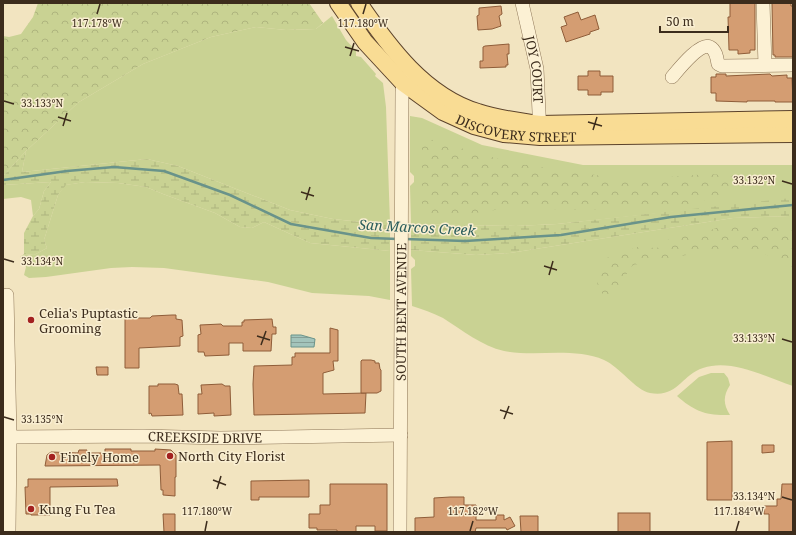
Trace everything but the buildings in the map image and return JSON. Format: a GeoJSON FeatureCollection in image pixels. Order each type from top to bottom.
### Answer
{"type":"FeatureCollection","features":[{"type":"Feature","properties":{"kind":"main road","name":"DISCOVERY STREET"},"geometry":{"type":"LineString","coordinates":[[338,3],[365,42],[407,76],[476,112],[540,130],[793,134]]}},
{"type":"Feature","properties":{"kind":"main road","name":"DISCOVERY STREET"},"geometry":{"type":"LineString","coordinates":[[359,3],[407,76]]}},
{"type":"Feature","properties":{"kind":"main road","name":"DISCOVERY STREET"},"geometry":{"type":"LineString","coordinates":[[540,130],[793,120]]}},
{"type":"Feature","properties":{"kind":"street","name":"JOY COURT"},"geometry":{"type":"LineString","coordinates":[[522,3],[537,69],[540,130]]}},
{"type":"Feature","properties":{"kind":"street"},"geometry":{"type":"LineString","coordinates":[[763,3],[765,65]]}},
{"type":"Feature","properties":{"kind":"street"},"geometry":{"type":"LineString","coordinates":[[672,77],[698,49],[705,46],[710,47],[715,52],[718,64],[722,66],[793,65]]}},
{"type":"Feature","properties":{"kind":"street","name":"SOUTH BENT AVENUE"},"geometry":{"type":"LineString","coordinates":[[400,532],[402,113],[407,76]]}},
{"type":"Feature","properties":{"kind":"street"},"geometry":{"type":"LineString","coordinates":[[8,295],[10,437],[9,532]]}},
{"type":"Feature","properties":{"kind":"street","name":"CREEKSIDE DRIVE"},"geometry":{"type":"LineString","coordinates":[[10,437],[143,436],[220,438],[401,435]]}},
{"type":"Feature","properties":{"kind":"green space"},"geometry":{"type":"Polygon","coordinates":[[[38,3],[309,3],[323,23],[316,29],[286,30],[256,27],[211,37],[143,64],[79,102],[26,151],[3,176],[3,36],[9,37],[21,34],[33,17],[38,3]]]}},
{"type":"Feature","properties":{"kind":"green space"},"geometry":{"type":"Polygon","coordinates":[[[332,16],[346,40],[356,51],[356,56],[361,57],[376,74],[375,76],[383,83],[386,107],[390,223],[371,223],[333,219],[290,210],[178,166],[147,159],[22,172],[26,151],[79,102],[143,64],[211,37],[256,27],[286,30],[316,29],[332,16]]]}},
{"type":"Feature","properties":{"kind":"green space"},"geometry":{"type":"Polygon","coordinates":[[[410,116],[422,118],[482,145],[583,165],[793,165],[793,199],[557,224],[516,226],[411,224],[410,186],[414,182],[414,176],[410,172],[410,116]]]}},
{"type":"Feature","properties":{"kind":"green space"},"geometry":{"type":"Polygon","coordinates":[[[422,137],[513,163],[630,180],[708,174],[775,178],[683,207],[581,210],[507,208],[451,217],[422,215],[422,137]]]}},
{"type":"Feature","properties":{"kind":"green space"},"geometry":{"type":"Polygon","coordinates":[[[26,151],[22,172],[147,159],[178,166],[290,210],[333,219],[370,223],[390,223],[390,251],[310,243],[264,222],[252,228],[240,227],[215,213],[146,187],[118,183],[85,182],[66,185],[58,195],[44,240],[47,248],[34,255],[24,254],[24,233],[33,216],[39,209],[44,191],[51,182],[3,185],[3,176],[26,151]]]}},
{"type":"Feature","properties":{"kind":"green space"},"geometry":{"type":"Polygon","coordinates":[[[51,182],[44,191],[39,209],[33,216],[31,200],[21,197],[3,199],[3,185],[51,182]]]}},
{"type":"Feature","properties":{"kind":"green space"},"geometry":{"type":"Polygon","coordinates":[[[85,182],[118,183],[146,187],[215,213],[240,227],[252,228],[264,222],[310,243],[390,251],[390,300],[369,296],[312,293],[268,282],[164,268],[111,268],[29,278],[24,275],[26,267],[20,257],[24,254],[34,255],[47,248],[44,240],[58,195],[65,185],[85,182]]]}},
{"type":"Feature","properties":{"kind":"green space"},"geometry":{"type":"Polygon","coordinates":[[[791,198],[793,199],[793,216],[733,218],[510,253],[476,255],[411,250],[411,224],[516,226],[557,224],[791,198]]]}},
{"type":"Feature","properties":{"kind":"green space"},"geometry":{"type":"Polygon","coordinates":[[[793,216],[793,386],[748,370],[725,365],[703,368],[696,371],[679,385],[667,392],[659,394],[650,393],[639,388],[610,363],[604,360],[580,354],[516,353],[496,349],[480,342],[443,318],[412,306],[411,269],[415,266],[415,260],[411,256],[411,250],[476,255],[510,253],[733,218],[793,216]]]}},
{"type":"Feature","properties":{"kind":"green space"},"geometry":{"type":"Polygon","coordinates":[[[780,225],[793,230],[793,268],[757,250],[724,248],[633,265],[609,298],[602,293],[598,287],[597,281],[600,268],[608,257],[618,250],[622,254],[636,247],[657,248],[669,239],[706,232],[721,226],[780,225]]]}},
{"type":"Feature","properties":{"kind":"green space"},"geometry":{"type":"Polygon","coordinates":[[[711,373],[724,373],[728,378],[730,385],[725,396],[725,404],[730,415],[714,415],[701,412],[677,396],[699,377],[711,373]]]}},
{"type":"Feature","properties":{"kind":"water"},"geometry":{"type":"Polygon","coordinates":[[[291,335],[301,335],[315,339],[314,347],[291,347],[291,335]]]}},
{"type":"Feature","properties":{"kind":"waterway","name":"San Marcos Creek"},"geometry":{"type":"LineString","coordinates":[[3,180],[67,171],[114,167],[164,171],[230,195],[291,224],[371,238],[398,239]]}},
{"type":"Feature","properties":{"kind":"waterway","name":"San Marcos Creek"},"geometry":{"type":"LineString","coordinates":[[405,239],[465,241],[561,235],[671,217],[793,205]]}},
{"type":"Feature","properties":{"kind":"place","name":"Celia's Puptastic Grooming"},"geometry":{"type":"Point","coordinates":[31,320]}},
{"type":"Feature","properties":{"kind":"place","name":"North City Florist"},"geometry":{"type":"Point","coordinates":[170,456]}},
{"type":"Feature","properties":{"kind":"place","name":"Finely Home"},"geometry":{"type":"Point","coordinates":[52,457]}},
{"type":"Feature","properties":{"kind":"place","name":"Kung Fu Tea"},"geometry":{"type":"Point","coordinates":[31,509]}}]}
